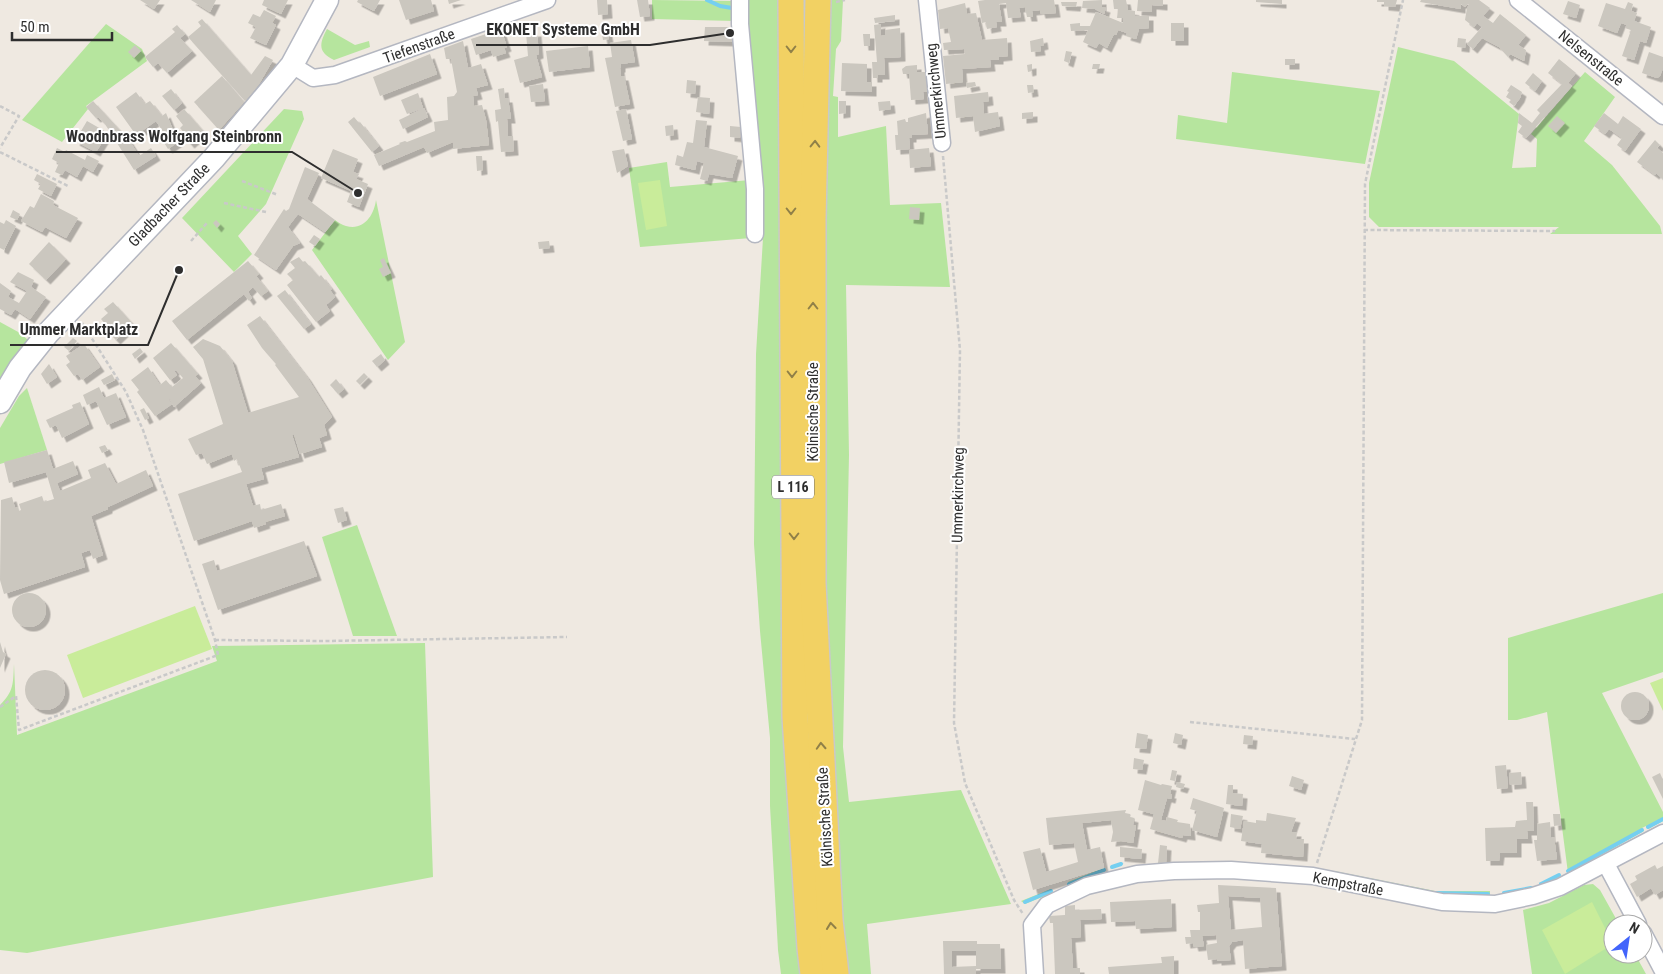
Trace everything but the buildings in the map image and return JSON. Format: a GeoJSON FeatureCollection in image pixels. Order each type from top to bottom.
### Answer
{"type":"FeatureCollection","features":[{"type":"Feature","properties":{"kind":"main road","name":"Gladbacher Straße"},"geometry":{"type":"LineString","coordinates":[[0,402],[20,368],[72,307],[214,158],[292,65],[327,0]]}},
{"type":"Feature","properties":{"kind":"main road","name":"Kölnische Straße"},"geometry":{"type":"LineString","coordinates":[[791,0],[795,716],[813,974]]}},
{"type":"Feature","properties":{"kind":"main road","name":"Kölnische Straße"},"geometry":{"type":"LineString","coordinates":[[825,2],[813,219],[813,583],[830,920],[836,974]]}},
{"type":"Feature","properties":{"kind":"street","name":"Tiefenstraße"},"geometry":{"type":"LineString","coordinates":[[292,65],[313,78],[335,75],[547,0]]}},
{"type":"Feature","properties":{"kind":"street"},"geometry":{"type":"LineString","coordinates":[[740,0],[740,24],[755,189],[755,234]]}},
{"type":"Feature","properties":{"kind":"street","name":"Ummerkirchweg"},"geometry":{"type":"LineString","coordinates":[[927,0],[942,143]]}},
{"type":"Feature","properties":{"kind":"street","name":"Nelsenstraße"},"geometry":{"type":"LineString","coordinates":[[1518,0],[1663,116]]}},
{"type":"Feature","properties":{"kind":"street","name":"Kempstraße"},"geometry":{"type":"LineString","coordinates":[[1032,925],[1047,905],[1087,886],[1137,874],[1174,871],[1231,870],[1313,876],[1442,902],[1495,904],[1532,896],[1560,887],[1663,834]]}},
{"type":"Feature","properties":{"kind":"street"},"geometry":{"type":"LineString","coordinates":[[1606,864],[1633,914]]}},
{"type":"Feature","properties":{"kind":"street"},"geometry":{"type":"LineString","coordinates":[[1032,925],[1035,974]]}},
{"type":"Feature","properties":{"kind":"street"},"geometry":{"type":"LineString","coordinates":[[1653,952],[1663,971]]}},
{"type":"Feature","properties":{"kind":"path"},"geometry":{"type":"LineString","coordinates":[[825,2],[845,0]]}},
{"type":"Feature","properties":{"kind":"path"},"geometry":{"type":"LineString","coordinates":[[1313,876],[1362,720],[1365,184],[1403,0]]}},
{"type":"Feature","properties":{"kind":"path"},"geometry":{"type":"LineString","coordinates":[[0,106],[19,116],[0,148]]}},
{"type":"Feature","properties":{"kind":"path","name":"Ummerkirchweg"},"geometry":{"type":"LineString","coordinates":[[942,143],[960,350],[954,724],[965,783],[1014,900],[1032,925]]}},
{"type":"Feature","properties":{"kind":"path"},"geometry":{"type":"LineString","coordinates":[[0,152],[68,186]]}},
{"type":"Feature","properties":{"kind":"path"},"geometry":{"type":"LineString","coordinates":[[242,181],[278,195]]}},
{"type":"Feature","properties":{"kind":"path"},"geometry":{"type":"LineString","coordinates":[[224,203],[266,212]]}},
{"type":"Feature","properties":{"kind":"path"},"geometry":{"type":"LineString","coordinates":[[191,241],[207,223]]}},
{"type":"Feature","properties":{"kind":"path"},"geometry":{"type":"LineString","coordinates":[[1364,230],[1555,231]]}},
{"type":"Feature","properties":{"kind":"path"},"geometry":{"type":"LineString","coordinates":[[0,707],[16,696],[19,730],[218,655],[215,640],[143,430],[126,392],[114,371],[72,307]]}},
{"type":"Feature","properties":{"kind":"path"},"geometry":{"type":"LineString","coordinates":[[215,640],[325,641],[567,637]]}},
{"type":"Feature","properties":{"kind":"path"},"geometry":{"type":"LineString","coordinates":[[1190,722],[1355,739]]}},
{"type":"Feature","properties":{"kind":"green space"},"geometry":{"type":"Polygon","coordinates":[[[652,0],[735,1],[735,21],[652,19],[652,0]]]}},
{"type":"Feature","properties":{"kind":"green space"},"geometry":{"type":"Polygon","coordinates":[[[744,0],[780,0],[804,974],[781,974],[778,950],[770,806],[770,738],[754,544],[756,354],[763,238],[760,238],[744,0]]]}},
{"type":"Feature","properties":{"kind":"green space"},"geometry":{"type":"Polygon","coordinates":[[[827,0],[843,0],[841,41],[836,49],[833,96],[838,97],[838,137],[886,126],[890,205],[941,203],[950,287],[846,285],[849,455],[843,747],[849,802],[961,790],[1011,904],[867,924],[871,974],[844,974],[826,667],[823,508],[827,0]]]}},
{"type":"Feature","properties":{"kind":"green space"},"geometry":{"type":"Polygon","coordinates":[[[106,24],[142,49],[147,61],[86,106],[88,109],[62,142],[22,120],[106,24]]]}},
{"type":"Feature","properties":{"kind":"green space"},"geometry":{"type":"Polygon","coordinates":[[[327,29],[355,45],[369,41],[370,47],[334,60],[325,54],[321,43],[327,29]]]}},
{"type":"Feature","properties":{"kind":"green space"},"geometry":{"type":"Polygon","coordinates":[[[1398,47],[1454,61],[1519,114],[1512,168],[1536,167],[1537,139],[1531,134],[1585,72],[1615,97],[1584,141],[1612,165],[1660,226],[1662,234],[1550,234],[1559,227],[1379,227],[1369,217],[1369,183],[1398,47]]]}},
{"type":"Feature","properties":{"kind":"green space"},"geometry":{"type":"Polygon","coordinates":[[[1232,72],[1380,91],[1365,164],[1176,139],[1178,115],[1227,123],[1232,72]]]}},
{"type":"Feature","properties":{"kind":"green space"},"geometry":{"type":"Polygon","coordinates":[[[284,109],[302,111],[304,119],[266,204],[238,236],[252,254],[234,272],[182,218],[284,109]]]}},
{"type":"Feature","properties":{"kind":"green space"},"geometry":{"type":"Polygon","coordinates":[[[667,162],[670,187],[750,180],[751,238],[640,247],[629,168],[667,162]]]}},
{"type":"Feature","properties":{"kind":"green space"},"geometry":{"type":"Polygon","coordinates":[[[660,180],[667,226],[646,230],[638,183],[660,180]]]}},
{"type":"Feature","properties":{"kind":"green space"},"geometry":{"type":"Polygon","coordinates":[[[376,200],[405,342],[388,360],[312,250],[335,220],[345,226],[352,227],[363,224],[373,211],[376,200]]]}},
{"type":"Feature","properties":{"kind":"green space"},"geometry":{"type":"Polygon","coordinates":[[[0,322],[20,333],[28,340],[0,382],[0,322]]]}},
{"type":"Feature","properties":{"kind":"green space"},"geometry":{"type":"Polygon","coordinates":[[[27,388],[47,450],[0,464],[0,428],[19,396],[27,388]]]}},
{"type":"Feature","properties":{"kind":"green space"},"geometry":{"type":"Polygon","coordinates":[[[357,525],[397,636],[353,636],[322,537],[357,525]]]}},
{"type":"Feature","properties":{"kind":"green space"},"geometry":{"type":"Polygon","coordinates":[[[1663,593],[1663,672],[1602,693],[1663,812],[1663,821],[1648,829],[1646,826],[1642,828],[1644,831],[1568,873],[1547,712],[1517,720],[1508,720],[1508,638],[1663,593]]]}},
{"type":"Feature","properties":{"kind":"green space"},"geometry":{"type":"Polygon","coordinates":[[[195,606],[212,649],[83,698],[67,655],[195,606]]]}},
{"type":"Feature","properties":{"kind":"green space"},"geometry":{"type":"Polygon","coordinates":[[[425,643],[433,877],[27,953],[0,950],[0,705],[8,696],[12,687],[14,664],[17,735],[217,661],[212,646],[425,643]]]}},
{"type":"Feature","properties":{"kind":"green space"},"geometry":{"type":"Polygon","coordinates":[[[1663,678],[1663,711],[1650,683],[1663,678]]]}},
{"type":"Feature","properties":{"kind":"green space"},"geometry":{"type":"Polygon","coordinates":[[[1104,868],[1104,872],[1069,886],[1068,882],[1104,868]]]}},
{"type":"Feature","properties":{"kind":"green space"},"geometry":{"type":"Polygon","coordinates":[[[1334,871],[1435,891],[1490,891],[1490,896],[1434,895],[1333,875],[1334,871]]]}},
{"type":"Feature","properties":{"kind":"green space"},"geometry":{"type":"Polygon","coordinates":[[[1593,884],[1600,890],[1613,914],[1603,914],[1603,964],[1640,964],[1646,974],[1532,974],[1523,910],[1549,903],[1584,885],[1593,884]]]}},
{"type":"Feature","properties":{"kind":"green space"},"geometry":{"type":"Polygon","coordinates":[[[1051,889],[1052,893],[1025,904],[1021,901],[1051,889]]]}},
{"type":"Feature","properties":{"kind":"green space"},"geometry":{"type":"Polygon","coordinates":[[[1592,902],[1603,924],[1603,950],[1565,974],[1542,930],[1592,902]]]}},
{"type":"Feature","properties":{"kind":"waterway"},"geometry":{"type":"LineString","coordinates":[[707,0],[720,6],[732,8]]}},
{"type":"Feature","properties":{"kind":"waterway"},"geometry":{"type":"LineString","coordinates":[[1648,827],[1663,819]]}},
{"type":"Feature","properties":{"kind":"waterway"},"geometry":{"type":"LineString","coordinates":[[1568,871],[1642,830]]}},
{"type":"Feature","properties":{"kind":"waterway"},"geometry":{"type":"LineString","coordinates":[[1112,867],[1121,864]]}},
{"type":"Feature","properties":{"kind":"waterway"},"geometry":{"type":"LineString","coordinates":[[1069,884],[1104,870]]}},
{"type":"Feature","properties":{"kind":"waterway"},"geometry":{"type":"LineString","coordinates":[[1541,884],[1559,875]]}},
{"type":"Feature","properties":{"kind":"waterway"},"geometry":{"type":"LineString","coordinates":[[1504,893],[1531,888]]}},
{"type":"Feature","properties":{"kind":"waterway"},"geometry":{"type":"LineString","coordinates":[[1025,902],[1051,891]]}},
{"type":"Feature","properties":{"kind":"waterway"},"geometry":{"type":"LineString","coordinates":[[1435,893],[1488,894]]}},
{"type":"Feature","properties":{"kind":"place","name":"EKONET Systeme GmbH"},"geometry":{"type":"Point","coordinates":[730,33]}},
{"type":"Feature","properties":{"kind":"place","name":"Woodnbrass Wolfgang Steinbronn"},"geometry":{"type":"Point","coordinates":[358,193]}},
{"type":"Feature","properties":{"kind":"place","name":"Ummer Marktplatz"},"geometry":{"type":"Point","coordinates":[179,270]}}]}
